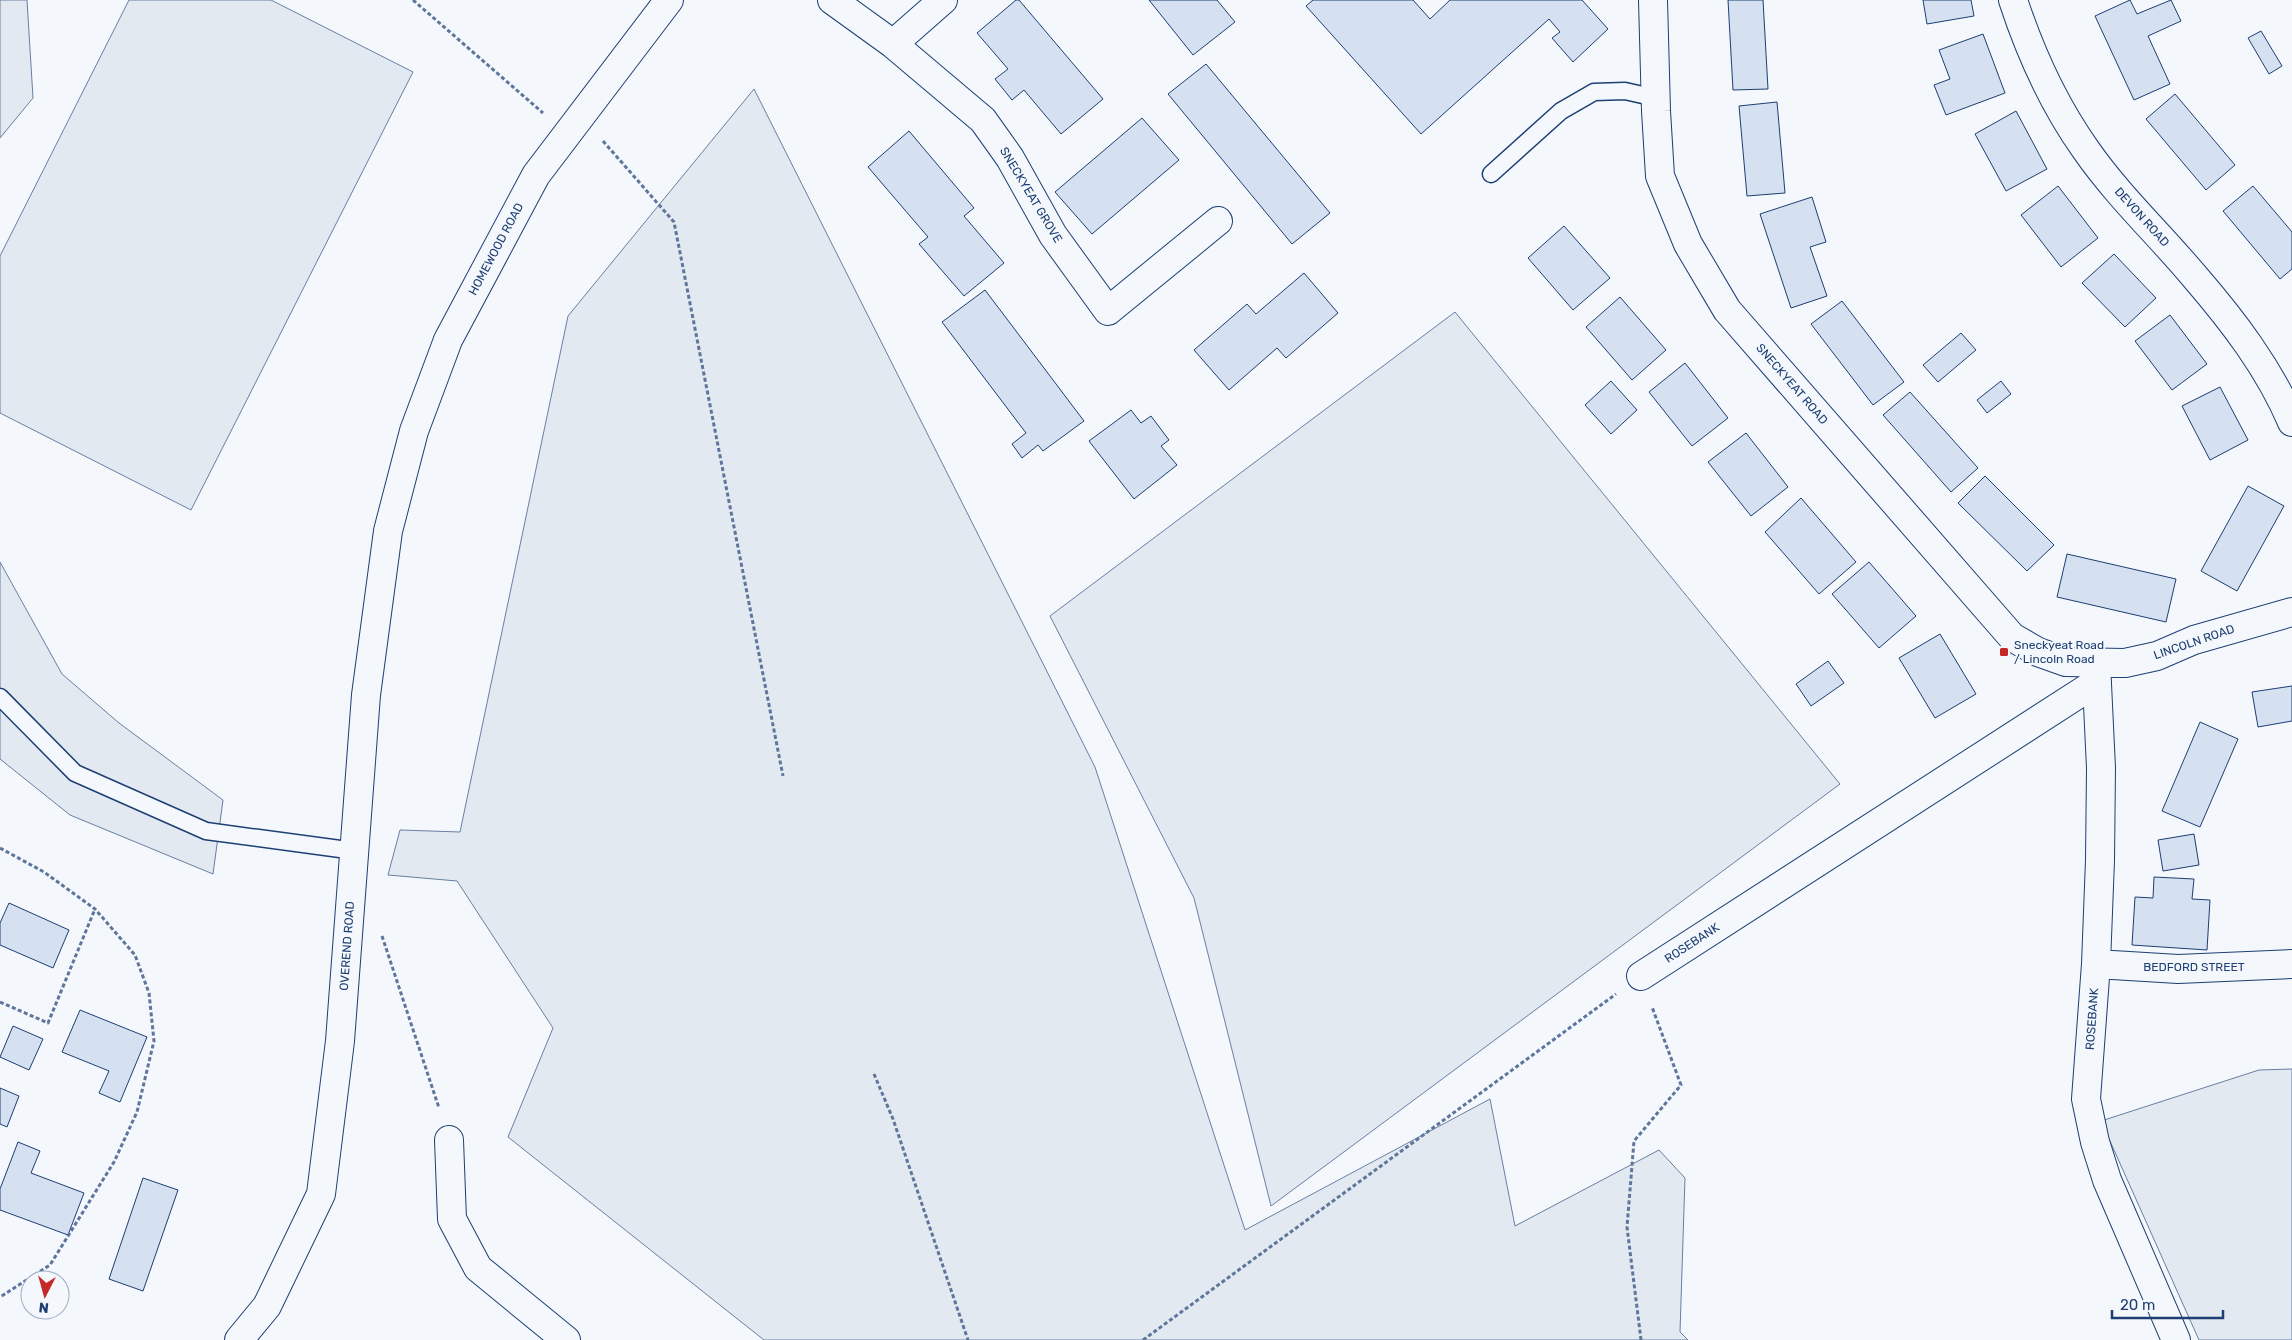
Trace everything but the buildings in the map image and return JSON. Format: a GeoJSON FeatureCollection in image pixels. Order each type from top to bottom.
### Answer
{"type":"FeatureCollection","features":[{"type":"Feature","properties":{"kind":"street","name":"HOMEWOOD ROAD"},"geometry":{"type":"LineString","coordinates":[[388,531],[414,431],[448,340],[536,175],[669,0]]}},
{"type":"Feature","properties":{"kind":"street","name":"SNECKYEAT GROVE"},"geometry":{"type":"LineString","coordinates":[[832,0],[893,44],[983,120],[1010,158],[1053,235],[1108,312],[1218,221]]}},
{"type":"Feature","properties":{"kind":"street"},"geometry":{"type":"LineString","coordinates":[[893,44],[942,0]]}},
{"type":"Feature","properties":{"kind":"street","name":"SNECKYEAT ROAD"},"geometry":{"type":"LineString","coordinates":[[1653,0],[1660,176],[1688,244],[1727,310],[2012,637],[2038,652],[2096,672]]}},
{"type":"Feature","properties":{"kind":"street","name":"DEVON ROAD"},"geometry":{"type":"LineString","coordinates":[[2012,0],[2021,25],[2052,94],[2085,150],[2120,194],[2195,276],[2248,343],[2292,422]]}},
{"type":"Feature","properties":{"kind":"street","name":"OVEREND ROAD"},"geometry":{"type":"LineString","coordinates":[[239,1340],[267,1306],[321,1194],[340,1041],[366,695],[388,531]]}},
{"type":"Feature","properties":{"kind":"street","name":"LINCOLN ROAD"},"geometry":{"type":"LineString","coordinates":[[2096,672],[2157,656],[2194,640],[2292,612]]}},
{"type":"Feature","properties":{"kind":"street","name":"ROSEBANK"},"geometry":{"type":"LineString","coordinates":[[2096,672],[2101,768],[2100,860],[2096,964],[2086,1098],[2091,1124],[2107,1180],[2176,1340]]}},
{"type":"Feature","properties":{"kind":"street","name":"ROSEBANK"},"geometry":{"type":"LineString","coordinates":[[1641,976],[2096,672]]}},
{"type":"Feature","properties":{"kind":"street","name":"BEDFORD STREET"},"geometry":{"type":"LineString","coordinates":[[2096,964],[2178,969],[2292,964]]}},
{"type":"Feature","properties":{"kind":"street"},"geometry":{"type":"LineString","coordinates":[[449,1140],[452,1219],[478,1268],[566,1340]]}},
{"type":"Feature","properties":{"kind":"lane"},"geometry":{"type":"LineString","coordinates":[[1490,174],[1561,112],[1594,92],[1625,91],[1656,98]]}},
{"type":"Feature","properties":{"kind":"lane"},"geometry":{"type":"LineString","coordinates":[[0,697],[75,773],[206,831],[355,851]]}},
{"type":"Feature","properties":{"kind":"path"},"geometry":{"type":"LineString","coordinates":[[413,0],[574,125],[674,222],[783,776]]}},
{"type":"Feature","properties":{"kind":"path"},"geometry":{"type":"LineString","coordinates":[[0,848],[44,872],[95,909],[135,955],[149,993],[154,1041],[137,1112],[114,1162],[50,1265],[0,1298]]}},
{"type":"Feature","properties":{"kind":"path"},"geometry":{"type":"LineString","coordinates":[[0,1002],[48,1023],[95,909]]}},
{"type":"Feature","properties":{"kind":"path"},"geometry":{"type":"LineString","coordinates":[[382,935],[449,1140]]}},
{"type":"Feature","properties":{"kind":"path"},"geometry":{"type":"LineString","coordinates":[[1143,1340],[1641,976],[1681,1085],[1634,1141],[1627,1227],[1641,1340]]}},
{"type":"Feature","properties":{"kind":"path"},"geometry":{"type":"LineString","coordinates":[[874,1074],[893,1119],[968,1340]]}},
{"type":"Feature","properties":{"kind":"shaded area"},"geometry":{"type":"Polygon","coordinates":[[[0,0],[27,0],[33,98],[0,138],[0,0]]]}},
{"type":"Feature","properties":{"kind":"shaded area"},"geometry":{"type":"Polygon","coordinates":[[[129,0],[271,0],[413,72],[191,510],[0,413],[0,256],[129,0]]]}},
{"type":"Feature","properties":{"kind":"shaded area"},"geometry":{"type":"Polygon","coordinates":[[[754,89],[1095,767],[1245,1230],[1490,1099],[1515,1226],[1659,1150],[1685,1178],[1680,1332],[1688,1340],[764,1340],[508,1137],[553,1028],[457,881],[388,875],[400,830],[460,832],[568,316],[754,89]]]}},
{"type":"Feature","properties":{"kind":"shaded area"},"geometry":{"type":"Polygon","coordinates":[[[1455,312],[1840,784],[1271,1206],[1194,898],[1050,616],[1455,312]]]}},
{"type":"Feature","properties":{"kind":"shaded area"},"geometry":{"type":"Polygon","coordinates":[[[0,562],[62,674],[119,723],[223,800],[213,874],[70,815],[0,759],[0,562]]]}},
{"type":"Feature","properties":{"kind":"shaded area"},"geometry":{"type":"Polygon","coordinates":[[[2292,1069],[2292,1340],[2199,1340],[2101,1121],[2259,1070],[2292,1069]]]}},
{"type":"Feature","properties":{"kind":"place","name":"Sneckyeat Road / Lincoln Road"},"geometry":{"type":"Point","coordinates":[2004,652]}}]}
